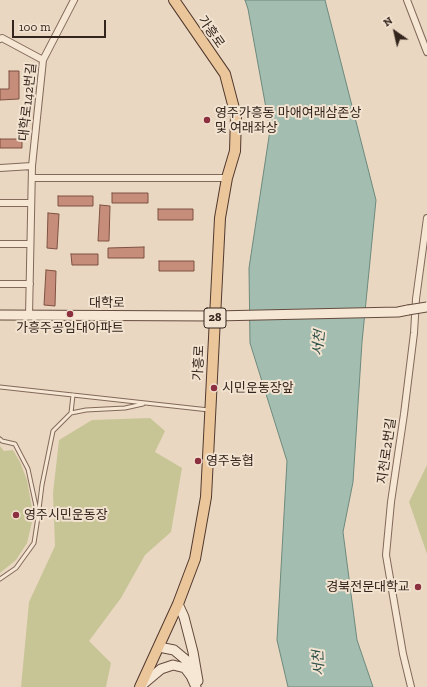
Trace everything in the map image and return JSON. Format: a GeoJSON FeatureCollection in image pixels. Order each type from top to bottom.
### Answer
{"type":"FeatureCollection","features":[{"type":"Feature","properties":{"kind":"main road","name":"가흥로"},"geometry":{"type":"LineString","coordinates":[[140,687],[178,604],[194,559],[206,497],[220,218],[226,178],[235,151],[236,116],[225,74],[174,0]]}},
{"type":"Feature","properties":{"kind":"main road","name":"대학로"},"geometry":{"type":"LineString","coordinates":[[0,315],[215,316],[398,312],[427,307]]}},
{"type":"Feature","properties":{"kind":"main road"},"geometry":{"type":"LineString","coordinates":[[178,604],[184,617],[193,652],[198,685]]}},
{"type":"Feature","properties":{"kind":"main road"},"geometry":{"type":"LineString","coordinates":[[159,647],[174,650],[192,665],[198,685]]}},
{"type":"Feature","properties":{"kind":"main road"},"geometry":{"type":"LineString","coordinates":[[140,687],[161,669],[173,665],[185,668],[198,685]]}},
{"type":"Feature","properties":{"kind":"street","name":"대학로142번길"},"geometry":{"type":"LineString","coordinates":[[29,316],[32,166],[43,60],[74,0]]}},
{"type":"Feature","properties":{"kind":"street"},"geometry":{"type":"LineString","coordinates":[[407,0],[427,52]]}},
{"type":"Feature","properties":{"kind":"street"},"geometry":{"type":"LineString","coordinates":[[0,39],[2,38],[43,60]]}},
{"type":"Feature","properties":{"kind":"street"},"geometry":{"type":"LineString","coordinates":[[0,168],[32,166]]}},
{"type":"Feature","properties":{"kind":"street"},"geometry":{"type":"LineString","coordinates":[[32,178],[226,178]]}},
{"type":"Feature","properties":{"kind":"street"},"geometry":{"type":"LineString","coordinates":[[0,203],[32,203]]}},
{"type":"Feature","properties":{"kind":"street","name":"지천로2번길"},"geometry":{"type":"LineString","coordinates":[[411,687],[403,654],[386,556],[391,502],[406,400],[414,333],[416,299],[427,218]]}},
{"type":"Feature","properties":{"kind":"street"},"geometry":{"type":"LineString","coordinates":[[0,244],[30,244]]}},
{"type":"Feature","properties":{"kind":"street"},"geometry":{"type":"LineString","coordinates":[[0,284],[30,284]]}},
{"type":"Feature","properties":{"kind":"lane"},"geometry":{"type":"LineString","coordinates":[[0,387],[210,410]]}},
{"type":"Feature","properties":{"kind":"lane"},"geometry":{"type":"LineString","coordinates":[[71,414],[73,395]]}},
{"type":"Feature","properties":{"kind":"lane"},"geometry":{"type":"LineString","coordinates":[[0,579],[16,568],[34,543],[42,486],[53,432],[71,414],[86,410],[125,408],[147,403]]}},
{"type":"Feature","properties":{"kind":"lane"},"geometry":{"type":"LineString","coordinates":[[0,438],[2,441],[15,444],[28,469],[38,517]]}},
{"type":"Feature","properties":{"kind":"shaded area"},"geometry":{"type":"Polygon","coordinates":[[[150,418],[165,431],[155,452],[182,468],[171,532],[145,555],[121,598],[89,641],[111,663],[106,687],[21,687],[29,602],[55,546],[53,493],[59,440],[92,420],[150,418]]]}},
{"type":"Feature","properties":{"kind":"shaded area","name":"영주시민운동장"},"geometry":{"type":"Polygon","coordinates":[[[0,446],[4,451],[13,450],[20,462],[27,480],[32,508],[32,522],[27,543],[16,560],[0,573],[0,446]]]}},
{"type":"Feature","properties":{"kind":"shaded area"},"geometry":{"type":"Polygon","coordinates":[[[427,465],[427,554],[409,502],[427,465]]]}},
{"type":"Feature","properties":{"kind":"water","name":"서천"},"geometry":{"type":"Polygon","coordinates":[[[245,0],[325,0],[376,200],[362,342],[353,482],[343,532],[357,640],[373,687],[288,687],[277,640],[287,461],[250,343],[249,268],[270,130],[248,9],[245,0]]]}},
{"type":"Feature","properties":{"kind":"building"},"geometry":{"type":"Polygon","coordinates":[[[9,71],[19,71],[19,99],[0,100],[0,89],[9,89],[9,71]]]}},
{"type":"Feature","properties":{"kind":"building"},"geometry":{"type":"Polygon","coordinates":[[[0,139],[22,139],[22,148],[0,148],[0,139]]]}},
{"type":"Feature","properties":{"kind":"building"},"geometry":{"type":"Polygon","coordinates":[[[112,193],[148,193],[148,203],[112,203],[112,193]]]}},
{"type":"Feature","properties":{"kind":"building"},"geometry":{"type":"Polygon","coordinates":[[[58,196],[93,196],[93,206],[58,206],[58,196]]]}},
{"type":"Feature","properties":{"kind":"building"},"geometry":{"type":"Polygon","coordinates":[[[100,205],[110,206],[109,241],[98,241],[100,205]]]}},
{"type":"Feature","properties":{"kind":"building"},"geometry":{"type":"Polygon","coordinates":[[[158,209],[193,209],[193,220],[158,220],[158,209]]]}},
{"type":"Feature","properties":{"kind":"building"},"geometry":{"type":"Polygon","coordinates":[[[48,213],[59,214],[57,249],[47,248],[48,213]]]}},
{"type":"Feature","properties":{"kind":"building"},"geometry":{"type":"Polygon","coordinates":[[[144,247],[144,258],[108,258],[108,248],[144,247]]]}},
{"type":"Feature","properties":{"kind":"building"},"geometry":{"type":"Polygon","coordinates":[[[71,254],[98,254],[98,265],[72,265],[71,254]]]}},
{"type":"Feature","properties":{"kind":"building"},"geometry":{"type":"Polygon","coordinates":[[[159,261],[194,261],[194,271],[159,271],[159,261]]]}},
{"type":"Feature","properties":{"kind":"building"},"geometry":{"type":"Polygon","coordinates":[[[46,270],[56,271],[55,306],[44,305],[46,270]]]}},
{"type":"Feature","properties":{"kind":"place","name":"영주가흥동 마애여래삼존상 및 여래좌상"},"geometry":{"type":"Point","coordinates":[207,120]}},
{"type":"Feature","properties":{"kind":"place","name":"가흥주공임대아파트"},"geometry":{"type":"Point","coordinates":[70,314]}},
{"type":"Feature","properties":{"kind":"place","name":"시민운동장앞"},"geometry":{"type":"Point","coordinates":[214,388]}},
{"type":"Feature","properties":{"kind":"place","name":"영주농협"},"geometry":{"type":"Point","coordinates":[198,461]}},
{"type":"Feature","properties":{"kind":"place","name":"영주시민운동장"},"geometry":{"type":"Point","coordinates":[16,515]}},
{"type":"Feature","properties":{"kind":"place","name":"경북전문대학교"},"geometry":{"type":"Point","coordinates":[418,587]}}]}
